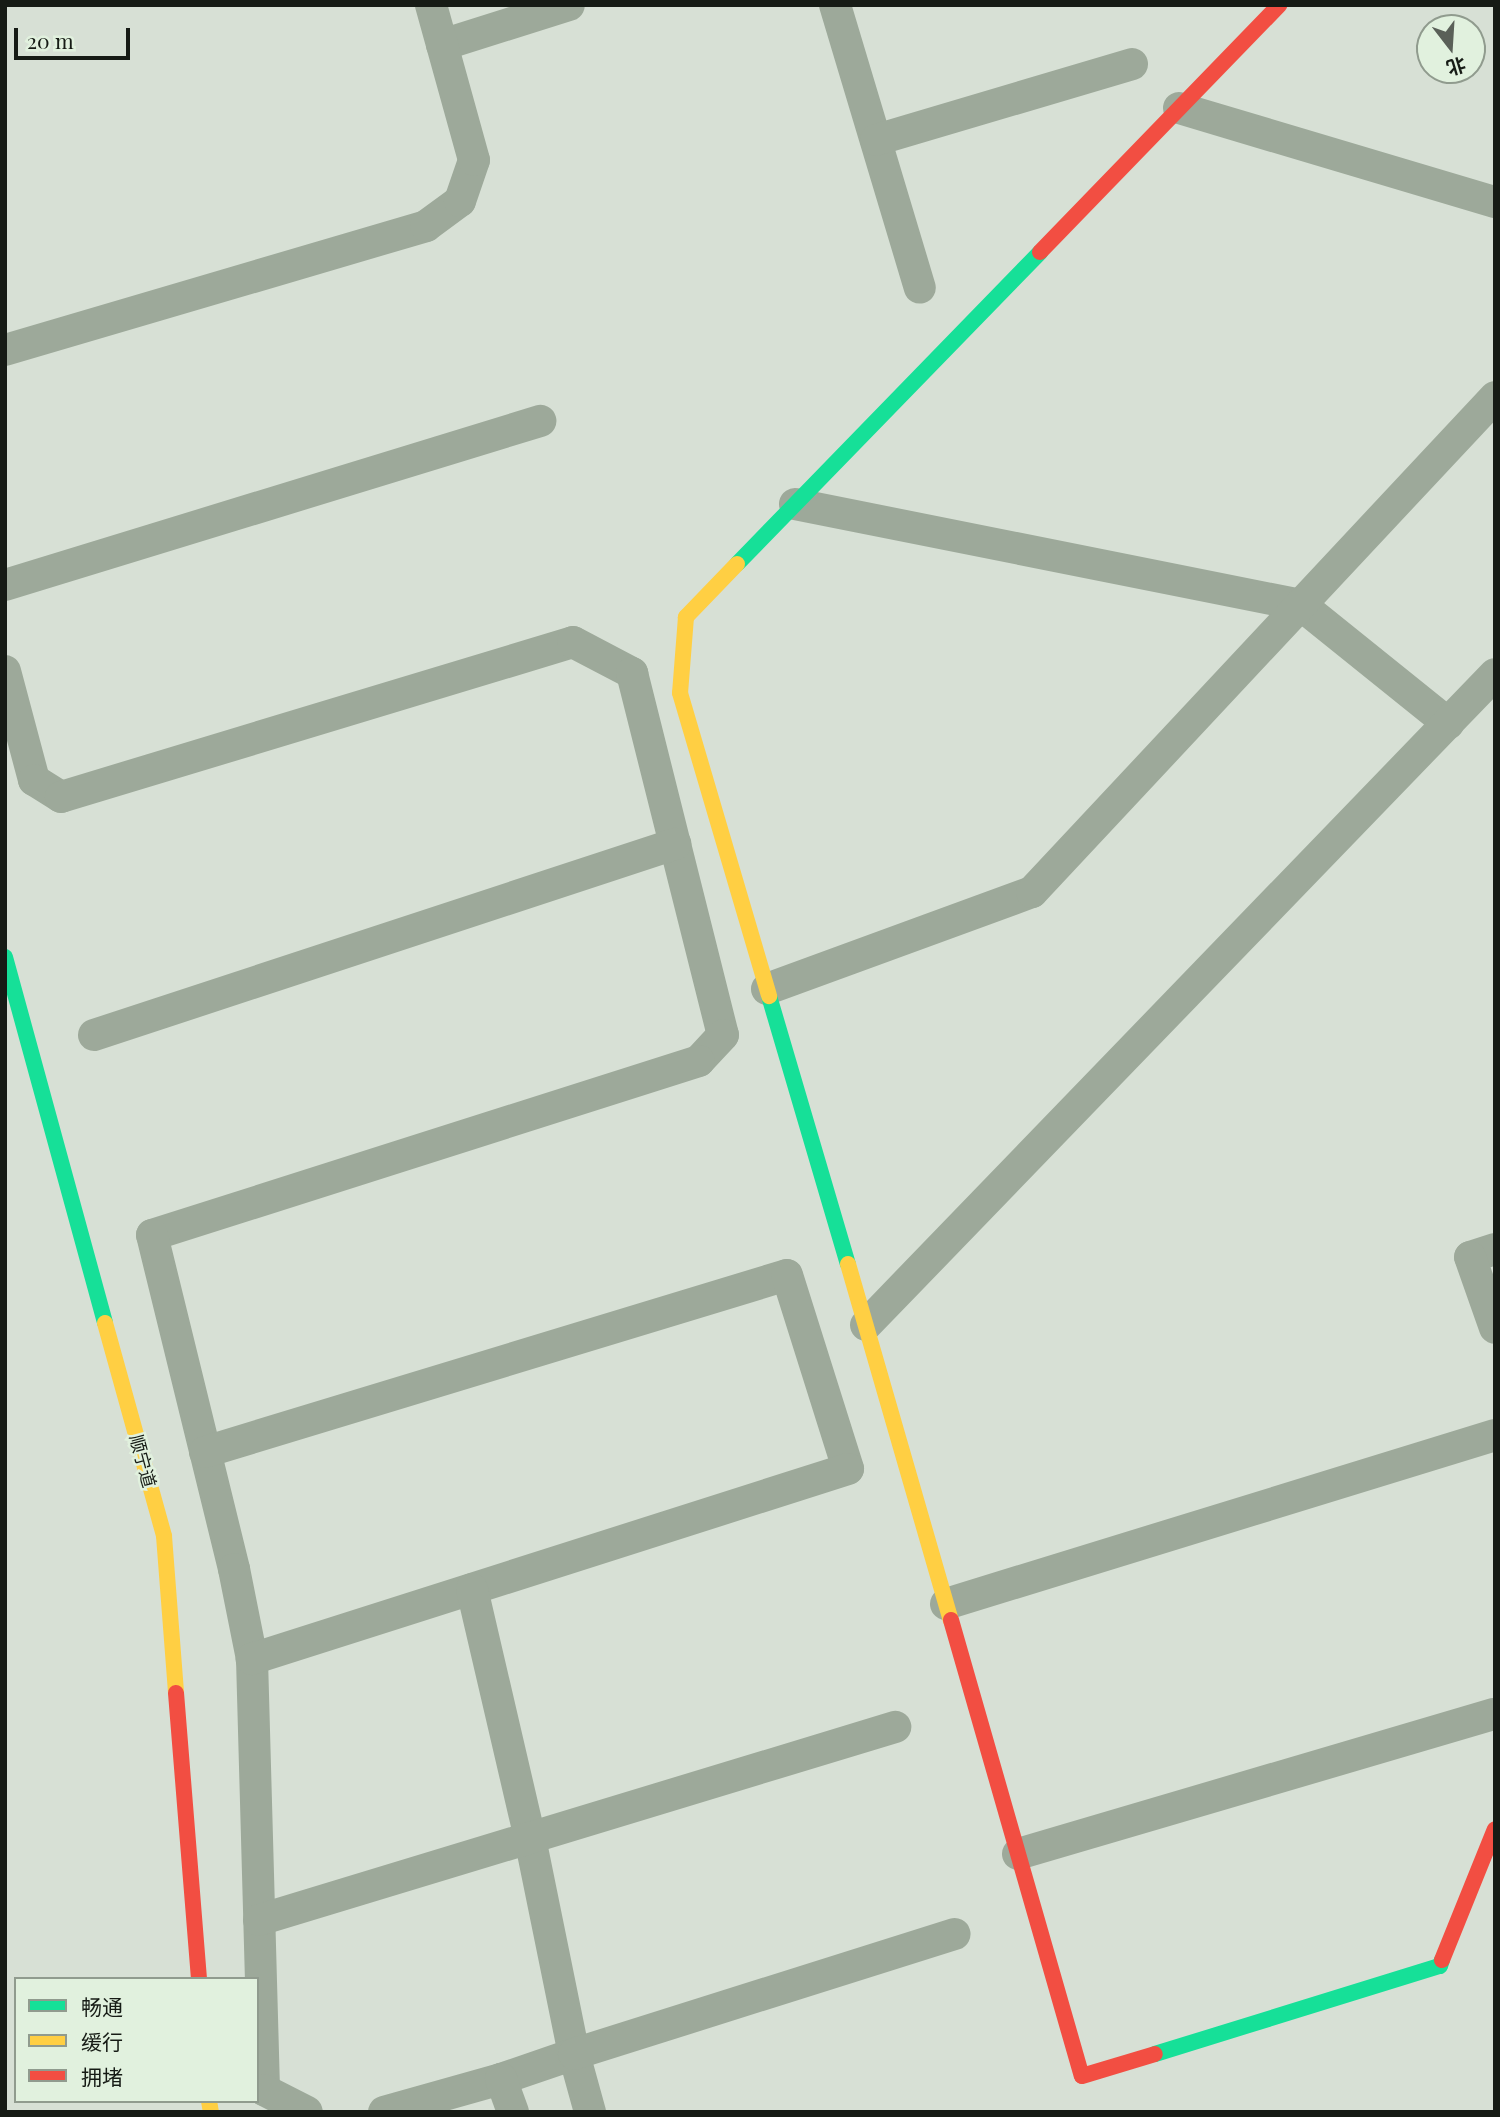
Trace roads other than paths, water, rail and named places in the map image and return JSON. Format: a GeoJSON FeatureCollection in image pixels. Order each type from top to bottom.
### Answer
{"type":"FeatureCollection","features":[{"type":"Feature","properties":{"kind":"street"},"geometry":{"type":"LineString","coordinates":[[5,350],[426,226],[460,201],[474,160],[431,5]]}},
{"type":"Feature","properties":{"kind":"street"},"geometry":{"type":"LineString","coordinates":[[442,45],[569,5]]}},
{"type":"Feature","properties":{"kind":"street"},"geometry":{"type":"LineString","coordinates":[[835,5],[920,289]]}},
{"type":"Feature","properties":{"kind":"street"},"geometry":{"type":"LineString","coordinates":[[1279,5],[686,617],[680,693],[866,1325],[1082,2076],[1440,1966],[1495,1829]]}},
{"type":"Feature","properties":{"kind":"street"},"geometry":{"type":"LineString","coordinates":[[876,140],[1132,64]]}},
{"type":"Feature","properties":{"kind":"street"},"geometry":{"type":"LineString","coordinates":[[1179,108],[1495,202]]}},
{"type":"Feature","properties":{"kind":"street"},"geometry":{"type":"LineString","coordinates":[[767,989],[1032,892],[1495,397]]}},
{"type":"Feature","properties":{"kind":"street"},"geometry":{"type":"LineString","coordinates":[[5,585],[540,421]]}},
{"type":"Feature","properties":{"kind":"street"},"geometry":{"type":"LineString","coordinates":[[795,504],[1301,606],[1448,723]]}},
{"type":"Feature","properties":{"kind":"street"},"geometry":{"type":"LineString","coordinates":[[5,671],[34,780],[61,797],[573,642],[632,673],[723,1035],[699,1061],[152,1235],[252,1659],[264,2090],[307,2112]]}},
{"type":"Feature","properties":{"kind":"street"},"geometry":{"type":"LineString","coordinates":[[866,1325],[1495,674]]}},
{"type":"Feature","properties":{"kind":"street"},"geometry":{"type":"LineString","coordinates":[[94,1035],[675,844]]}},
{"type":"Feature","properties":{"kind":"street","name":"顺宁道"},"geometry":{"type":"LineString","coordinates":[[5,957],[164,1536],[199,1977]]}},
{"type":"Feature","properties":{"kind":"street"},"geometry":{"type":"LineString","coordinates":[[1495,1249],[1470,1256],[1495,1328]]}},
{"type":"Feature","properties":{"kind":"street"},"geometry":{"type":"LineString","coordinates":[[205,1452],[787,1275],[848,1469],[252,1659]]}},
{"type":"Feature","properties":{"kind":"street"},"geometry":{"type":"LineString","coordinates":[[947,1604],[1495,1435]]}},
{"type":"Feature","properties":{"kind":"street"},"geometry":{"type":"LineString","coordinates":[[472,1589],[590,2112]]}},
{"type":"Feature","properties":{"kind":"street"},"geometry":{"type":"LineString","coordinates":[[1018,1854],[1495,1714]]}},
{"type":"Feature","properties":{"kind":"street"},"geometry":{"type":"LineString","coordinates":[[259,1920],[895,1727]]}},
{"type":"Feature","properties":{"kind":"street"},"geometry":{"type":"LineString","coordinates":[[384,2112],[501,2079],[955,1934]]}},
{"type":"Feature","properties":{"kind":"street"},"geometry":{"type":"LineString","coordinates":[[501,2079],[513,2112]]}}]}
